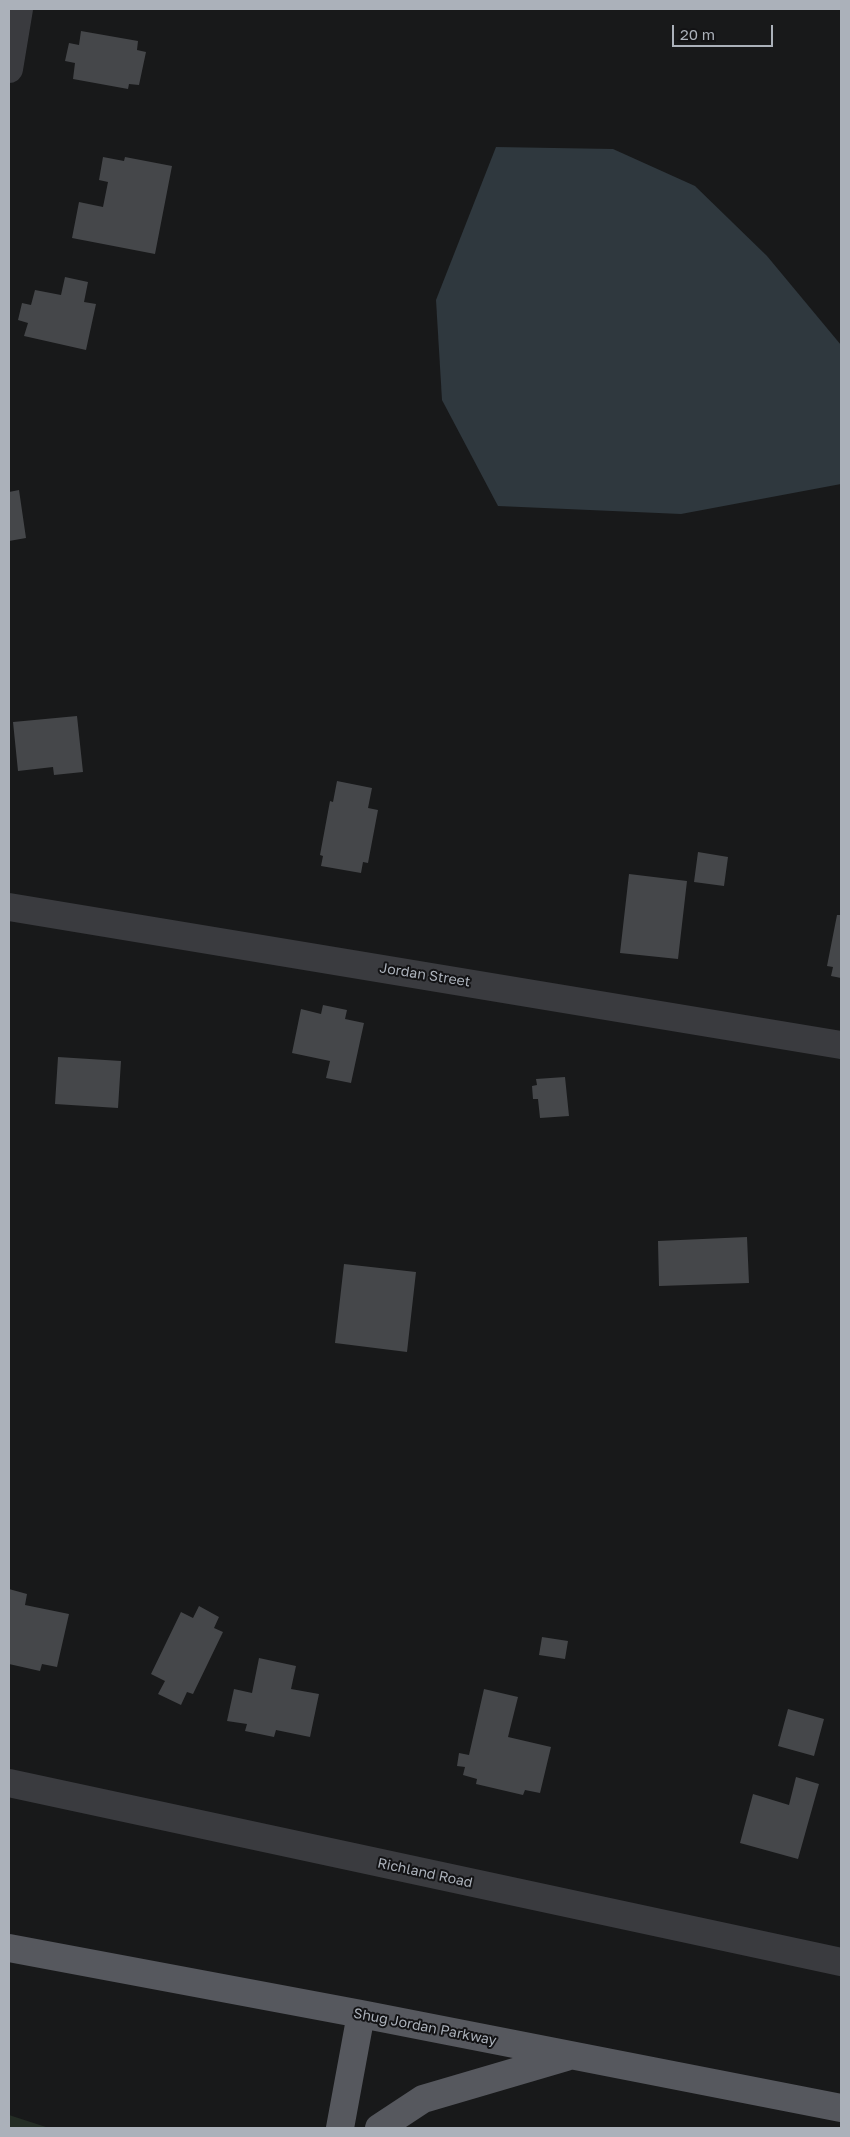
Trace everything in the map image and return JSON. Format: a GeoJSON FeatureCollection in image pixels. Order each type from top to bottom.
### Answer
{"type":"FeatureCollection","features":[{"type":"Feature","properties":{"kind":"main road","name":"Shug Jordan Parkway"},"geometry":{"type":"LineString","coordinates":[[9,1948],[361,2014],[841,2108]]}},
{"type":"Feature","properties":{"kind":"main road"},"geometry":{"type":"LineString","coordinates":[[340,2128],[361,2014]]}},
{"type":"Feature","properties":{"kind":"main road"},"geometry":{"type":"LineString","coordinates":[[379,2128],[422,2099],[570,2056]]}},
{"type":"Feature","properties":{"kind":"street"},"geometry":{"type":"LineString","coordinates":[[9,69],[19,9]]}},
{"type":"Feature","properties":{"kind":"street","name":"Jordan Street"},"geometry":{"type":"LineString","coordinates":[[9,907],[841,1045]]}},
{"type":"Feature","properties":{"kind":"street","name":"Richland Road"},"geometry":{"type":"LineString","coordinates":[[9,1783],[841,1962]]}},
{"type":"Feature","properties":{"kind":"shaded area"},"geometry":{"type":"Polygon","coordinates":[[[496,147],[613,149],[695,186],[767,256],[841,345],[841,484],[681,514],[498,506],[442,400],[436,300],[496,147]]]}},
{"type":"Feature","properties":{"kind":"shaded area"},"geometry":{"type":"Polygon","coordinates":[[[9,2115],[49,2128],[9,2128],[9,2115]]]}},
{"type":"Feature","properties":{"kind":"building"},"geometry":{"type":"Polygon","coordinates":[[[81,31],[138,41],[137,50],[146,52],[139,85],[129,84],[128,89],[73,79],[75,63],[65,61],[69,43],[79,45],[81,31]]]}},
{"type":"Feature","properties":{"kind":"building"},"geometry":{"type":"Polygon","coordinates":[[[103,157],[124,161],[125,157],[172,166],[155,254],[72,238],[79,202],[103,207],[108,182],[99,180],[103,157]]]}},
{"type":"Feature","properties":{"kind":"building"},"geometry":{"type":"Polygon","coordinates":[[[65,277],[88,282],[84,302],[96,304],[86,350],[24,336],[28,323],[18,320],[22,303],[31,305],[35,290],[61,295],[65,277]]]}},
{"type":"Feature","properties":{"kind":"building"},"geometry":{"type":"Polygon","coordinates":[[[19,490],[26,538],[9,541],[9,492],[19,490]]]}},
{"type":"Feature","properties":{"kind":"building"},"geometry":{"type":"Polygon","coordinates":[[[77,716],[83,772],[54,775],[53,767],[18,771],[13,722],[77,716]]]}},
{"type":"Feature","properties":{"kind":"building"},"geometry":{"type":"Polygon","coordinates":[[[337,781],[372,788],[368,808],[378,810],[368,863],[363,862],[361,873],[321,866],[323,856],[320,855],[330,801],[333,802],[337,781]]]}},
{"type":"Feature","properties":{"kind":"building"},"geometry":{"type":"Polygon","coordinates":[[[698,852],[728,857],[724,886],[694,882],[698,852]]]}},
{"type":"Feature","properties":{"kind":"building"},"geometry":{"type":"Polygon","coordinates":[[[629,874],[687,881],[678,959],[620,953],[629,874]]]}},
{"type":"Feature","properties":{"kind":"building"},"geometry":{"type":"Polygon","coordinates":[[[837,915],[841,915],[841,978],[831,976],[833,967],[827,966],[837,915]]]}},
{"type":"Feature","properties":{"kind":"building"},"geometry":{"type":"Polygon","coordinates":[[[323,1005],[347,1010],[345,1019],[364,1023],[351,1083],[326,1078],[330,1061],[292,1053],[301,1009],[321,1014],[323,1005]]]}},
{"type":"Feature","properties":{"kind":"building"},"geometry":{"type":"Polygon","coordinates":[[[58,1057],[121,1061],[118,1108],[55,1104],[58,1057]]]}},
{"type":"Feature","properties":{"kind":"building"},"geometry":{"type":"Polygon","coordinates":[[[565,1077],[569,1116],[540,1118],[538,1099],[533,1099],[532,1086],[537,1085],[536,1079],[565,1077]]]}},
{"type":"Feature","properties":{"kind":"building"},"geometry":{"type":"Polygon","coordinates":[[[747,1237],[749,1283],[659,1286],[658,1241],[747,1237]]]}},
{"type":"Feature","properties":{"kind":"building"},"geometry":{"type":"Polygon","coordinates":[[[344,1264],[416,1272],[407,1352],[335,1343],[344,1264]]]}},
{"type":"Feature","properties":{"kind":"building"},"geometry":{"type":"Polygon","coordinates":[[[9,1589],[27,1594],[25,1605],[69,1614],[57,1667],[42,1664],[40,1671],[9,1664],[9,1589]]]}},
{"type":"Feature","properties":{"kind":"building"},"geometry":{"type":"Polygon","coordinates":[[[199,1606],[219,1617],[214,1628],[223,1632],[193,1694],[187,1692],[181,1705],[158,1694],[165,1681],[151,1674],[181,1612],[193,1618],[199,1606]]]}},
{"type":"Feature","properties":{"kind":"building"},"geometry":{"type":"Polygon","coordinates":[[[542,1637],[568,1641],[565,1659],[539,1655],[542,1637]]]}},
{"type":"Feature","properties":{"kind":"building"},"geometry":{"type":"Polygon","coordinates":[[[259,1658],[296,1666],[291,1689],[319,1694],[310,1737],[276,1730],[274,1737],[245,1731],[247,1724],[227,1721],[234,1689],[252,1693],[259,1658]]]}},
{"type":"Feature","properties":{"kind":"building"},"geometry":{"type":"Polygon","coordinates":[[[484,1689],[518,1697],[508,1737],[551,1747],[540,1793],[525,1790],[523,1795],[476,1784],[477,1779],[463,1775],[465,1767],[457,1766],[459,1753],[469,1755],[484,1689]]]}},
{"type":"Feature","properties":{"kind":"building"},"geometry":{"type":"Polygon","coordinates":[[[788,1709],[824,1719],[814,1756],[778,1746],[788,1709]]]}},
{"type":"Feature","properties":{"kind":"building"},"geometry":{"type":"Polygon","coordinates":[[[796,1777],[819,1784],[798,1859],[740,1843],[753,1794],[789,1805],[796,1777]]]}}]}
